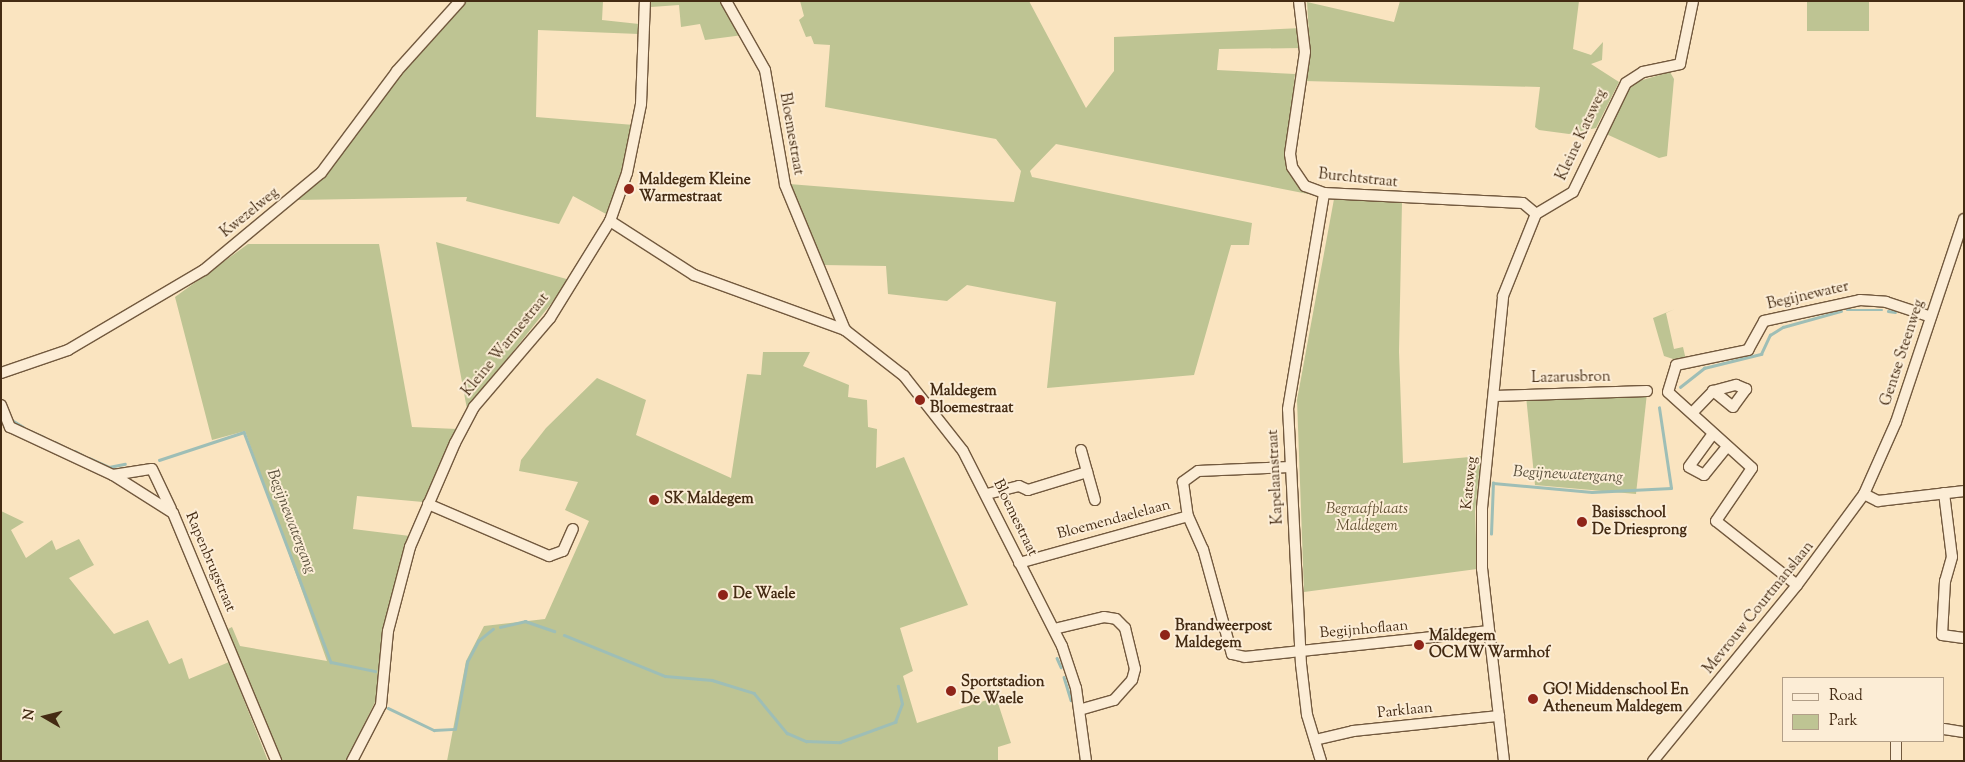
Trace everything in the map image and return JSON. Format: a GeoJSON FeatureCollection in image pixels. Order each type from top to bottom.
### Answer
{"type":"FeatureCollection","features":[{"type":"Feature","properties":{"kind":"street","name":"Kwezelweg"},"geometry":{"type":"LineString","coordinates":[[1,373],[68,350],[204,270],[321,173],[397,71],[460,1]]}},
{"type":"Feature","properties":{"kind":"street","name":"Kleine Warmestraat"},"geometry":{"type":"LineString","coordinates":[[352,761],[381,705],[394,603],[428,504],[474,407],[550,318],[610,221],[627,173],[641,104],[645,1]]}},
{"type":"Feature","properties":{"kind":"street","name":"Bloemestraat"},"geometry":{"type":"LineString","coordinates":[[726,1],[765,70],[785,185],[845,330]]}},
{"type":"Feature","properties":{"kind":"street","name":"Burchtstraat"},"geometry":{"type":"LineString","coordinates":[[1300,1],[1305,52],[1290,154],[1300,180],[1324,193],[1505,201],[1523,203],[1536,214]]}},
{"type":"Feature","properties":{"kind":"street","name":"Kleine Katsweg"},"geometry":{"type":"LineString","coordinates":[[1536,214],[1573,192],[1626,83],[1643,72],[1680,64],[1686,54],[1693,1]]}},
{"type":"Feature","properties":{"kind":"street","name":"Kapelaanstraat"},"geometry":{"type":"LineString","coordinates":[[1322,761],[1307,715],[1301,652],[1290,467],[1290,394],[1324,193]]}},
{"type":"Feature","properties":{"kind":"street","name":"Katsweg"},"geometry":{"type":"LineString","coordinates":[[1504,761],[1481,542],[1504,296],[1536,214]]}},
{"type":"Feature","properties":{"kind":"street","name":"Gentse Steenweg"},"geometry":{"type":"LineString","coordinates":[[1864,494],[1896,422],[1964,219]]}},
{"type":"Feature","properties":{"kind":"street","name":"Bloemestraat"},"geometry":{"type":"LineString","coordinates":[[610,221],[694,275],[845,330],[904,376],[928,402],[963,450],[1054,629],[1080,710],[1086,761]]}},
{"type":"Feature","properties":{"kind":"street","name":"Begijnewater"},"geometry":{"type":"LineString","coordinates":[[1693,412],[1668,392],[1676,365],[1748,350],[1764,321],[1867,300],[1931,317]]}},
{"type":"Feature","properties":{"kind":"street","name":"Lazarusbron"},"geometry":{"type":"LineString","coordinates":[[1495,396],[1647,391]]}},
{"type":"Feature","properties":{"kind":"street"},"geometry":{"type":"LineString","coordinates":[[1713,391],[1693,412],[1708,425],[1712,435],[1752,468],[1716,521],[1796,586]]}},
{"type":"Feature","properties":{"kind":"street","name":"Rapenbrugstraat"},"geometry":{"type":"LineString","coordinates":[[1,405],[10,427],[113,475],[160,501],[174,514],[276,761]]}},
{"type":"Feature","properties":{"kind":"street"},"geometry":{"type":"LineString","coordinates":[[1712,435],[1689,467],[1704,475],[1727,447]]}},
{"type":"Feature","properties":{"kind":"street"},"geometry":{"type":"LineString","coordinates":[[1081,450],[1095,500]]}},
{"type":"Feature","properties":{"kind":"street","name":"Bloemendaelelaan"},"geometry":{"type":"LineString","coordinates":[[1290,467],[1191,473],[1182,490],[1188,516],[1203,549],[1232,654],[1301,652]]}},
{"type":"Feature","properties":{"kind":"street"},"geometry":{"type":"LineString","coordinates":[[113,475],[152,469],[174,514]]}},
{"type":"Feature","properties":{"kind":"street"},"geometry":{"type":"LineString","coordinates":[[987,494],[1019,486],[1028,490],[1087,472]]}},
{"type":"Feature","properties":{"kind":"street"},"geometry":{"type":"LineString","coordinates":[[1864,494],[1878,501],[1964,491]]}},
{"type":"Feature","properties":{"kind":"street","name":"Mevrouw Courtmanslaan"},"geometry":{"type":"LineString","coordinates":[[1653,761],[1796,586],[1864,494]]}},
{"type":"Feature","properties":{"kind":"street"},"geometry":{"type":"LineString","coordinates":[[1944,494],[1952,557],[1945,581],[1942,635],[1964,638]]}},
{"type":"Feature","properties":{"kind":"street"},"geometry":{"type":"LineString","coordinates":[[428,504],[549,556],[563,551],[573,529]]}},
{"type":"Feature","properties":{"kind":"street","name":"Bloemendaelelaan"},"geometry":{"type":"LineString","coordinates":[[1020,563],[1188,516]]}},
{"type":"Feature","properties":{"kind":"street"},"geometry":{"type":"LineString","coordinates":[[1054,629],[1104,617],[1116,619],[1125,628],[1135,669],[1132,680],[1114,700],[1080,710]]}},
{"type":"Feature","properties":{"kind":"street","name":"Begijnhoflaan"},"geometry":{"type":"LineString","coordinates":[[1301,652],[1489,631]]}},
{"type":"Feature","properties":{"kind":"street","name":"Parklaan"},"geometry":{"type":"LineString","coordinates":[[1315,740],[1353,731],[1499,716]]}},
{"type":"Feature","properties":{"kind":"street"},"geometry":{"type":"LineString","coordinates":[[1945,729],[1964,732]]}},
{"type":"Feature","properties":{"kind":"street"},"geometry":{"type":"LineString","coordinates":[[1896,742],[1896,761]]}},
{"type":"Feature","properties":{"kind":"green space"},"geometry":{"type":"Polygon","coordinates":[[[464,1],[603,1],[602,20],[639,24],[639,34],[538,30],[536,117],[634,125],[624,169],[606,214],[573,196],[559,224],[466,201],[467,197],[296,200],[337,160],[402,72],[464,1]]]}},
{"type":"Feature","properties":{"kind":"green space"},"geometry":{"type":"Polygon","coordinates":[[[651,1],[721,1],[743,35],[705,40],[700,24],[681,27],[679,5],[651,7],[651,1]]]}},
{"type":"Feature","properties":{"kind":"green space"},"geometry":{"type":"Polygon","coordinates":[[[800,1],[1029,1],[1086,108],[1114,71],[1114,37],[1301,28],[1301,48],[1219,49],[1217,70],[1295,74],[1286,159],[1308,194],[1056,144],[1030,171],[1032,177],[1252,223],[1249,245],[1231,245],[1194,375],[1047,388],[1056,302],[967,285],[947,301],[888,294],[886,266],[822,265],[789,184],[1014,202],[1021,171],[996,139],[825,107],[830,45],[814,44],[811,36],[806,37],[799,20],[804,16],[800,1]]]}},
{"type":"Feature","properties":{"kind":"green space"},"geometry":{"type":"Polygon","coordinates":[[[1400,1],[1579,1],[1573,49],[1591,55],[1603,42],[1602,60],[1591,64],[1619,82],[1596,128],[1569,134],[1539,130],[1535,127],[1540,87],[1304,81],[1310,51],[1307,2],[1394,22],[1400,1]]]}},
{"type":"Feature","properties":{"kind":"green space"},"geometry":{"type":"Polygon","coordinates":[[[1807,1],[1869,1],[1869,31],[1807,31],[1807,1]]]}},
{"type":"Feature","properties":{"kind":"green space"},"geometry":{"type":"Polygon","coordinates":[[[1670,72],[1674,79],[1667,156],[1659,158],[1604,133],[1629,84],[1670,72]]]}},
{"type":"Feature","properties":{"kind":"green space","name":"Begraafplaats Maldegem"},"geometry":{"type":"Polygon","coordinates":[[[1334,199],[1402,202],[1399,352],[1403,463],[1481,456],[1475,512],[1477,569],[1304,592],[1297,400],[1334,199]]]}},
{"type":"Feature","properties":{"kind":"green space"},"geometry":{"type":"Polygon","coordinates":[[[436,242],[570,280],[467,409],[436,242]]]}},
{"type":"Feature","properties":{"kind":"green space"},"geometry":{"type":"Polygon","coordinates":[[[248,244],[379,244],[412,427],[457,429],[423,502],[357,496],[353,529],[410,536],[385,623],[380,692],[346,761],[280,761],[228,629],[232,627],[240,646],[327,661],[245,431],[212,440],[175,297],[248,244]]]}},
{"type":"Feature","properties":{"kind":"green space"},"geometry":{"type":"Polygon","coordinates":[[[1675,309],[1666,313],[1674,349],[1683,347],[1686,360],[1679,361],[1664,356],[1653,318],[1675,309]]]}},
{"type":"Feature","properties":{"kind":"green space","name":"De Waele"},"geometry":{"type":"Polygon","coordinates":[[[763,352],[810,352],[803,366],[849,385],[848,397],[867,400],[868,427],[877,429],[876,468],[904,457],[968,605],[900,628],[913,671],[903,676],[917,723],[996,697],[1011,743],[998,747],[998,761],[447,761],[466,661],[484,626],[545,619],[589,521],[565,510],[578,482],[519,471],[521,460],[546,428],[597,378],[646,400],[636,435],[731,478],[747,374],[761,375],[763,352]]]}},
{"type":"Feature","properties":{"kind":"green space"},"geometry":{"type":"Polygon","coordinates":[[[1647,393],[1636,494],[1535,485],[1526,396],[1647,393]]]}},
{"type":"Feature","properties":{"kind":"green space"},"geometry":{"type":"Polygon","coordinates":[[[1,511],[24,522],[11,530],[26,558],[52,540],[56,550],[79,539],[94,565],[69,578],[114,634],[148,620],[169,664],[182,658],[189,679],[229,662],[268,761],[1,761],[1,511]]]}},
{"type":"Feature","properties":{"kind":"waterway","name":"Begijnewatergang"},"geometry":{"type":"LineString","coordinates":[[1847,310],[1882,310]]}},
{"type":"Feature","properties":{"kind":"waterway","name":"Begijnewatergang"},"geometry":{"type":"LineString","coordinates":[[1680,387],[1704,368],[1761,354],[1770,335],[1783,327],[1841,311]]}},
{"type":"Feature","properties":{"kind":"waterway","name":"Begijnewatergang"},"geometry":{"type":"LineString","coordinates":[[1888,311],[1895,312]]}},
{"type":"Feature","properties":{"kind":"waterway","name":"Begijnewatergang"},"geometry":{"type":"LineString","coordinates":[[1491,534],[1493,483],[1592,492],[1671,488],[1659,408]]}},
{"type":"Feature","properties":{"kind":"waterway","name":"Begijnewatergang"},"geometry":{"type":"LineString","coordinates":[[12,420],[23,427]]}},
{"type":"Feature","properties":{"kind":"waterway","name":"Begijnewatergang"},"geometry":{"type":"LineString","coordinates":[[30,431],[44,437]]}},
{"type":"Feature","properties":{"kind":"waterway","name":"Begijnewatergang"},"geometry":{"type":"LineString","coordinates":[[159,460],[244,432],[331,662],[375,671]]}},
{"type":"Feature","properties":{"kind":"waterway","name":"Begijnewatergang"},"geometry":{"type":"LineString","coordinates":[[55,442],[69,449]]}},
{"type":"Feature","properties":{"kind":"waterway","name":"Begijnewatergang"},"geometry":{"type":"LineString","coordinates":[[75,451],[84,456]]}},
{"type":"Feature","properties":{"kind":"waterway","name":"Begijnewatergang"},"geometry":{"type":"LineString","coordinates":[[89,458],[109,467],[125,464]]}},
{"type":"Feature","properties":{"kind":"waterway","name":"Begijnewatergang"},"geometry":{"type":"LineString","coordinates":[[500,627],[525,621],[554,631]]}},
{"type":"Feature","properties":{"kind":"waterway","name":"Begijnewatergang"},"geometry":{"type":"LineString","coordinates":[[388,708],[434,730],[455,729],[467,662],[478,641],[493,629]]}},
{"type":"Feature","properties":{"kind":"waterway","name":"Begijnewatergang"},"geometry":{"type":"LineString","coordinates":[[564,635],[665,676],[712,680],[754,693],[787,733],[806,741],[840,742],[895,722],[902,704],[898,686]]}},
{"type":"Feature","properties":{"kind":"waterway","name":"Begijnewatergang"},"geometry":{"type":"LineString","coordinates":[[1057,658],[1061,667]]}},
{"type":"Feature","properties":{"kind":"waterway","name":"Begijnewatergang"},"geometry":{"type":"LineString","coordinates":[[1064,677],[1071,700]]}},
{"type":"Feature","properties":{"kind":"place","name":"Maldegem Kleine Warmestraat"},"geometry":{"type":"Point","coordinates":[629,189]}},
{"type":"Feature","properties":{"kind":"place","name":"Maldegem Bloemestraat"},"geometry":{"type":"Point","coordinates":[920,400]}},
{"type":"Feature","properties":{"kind":"place","name":"SK Maldegem"},"geometry":{"type":"Point","coordinates":[654,500]}},
{"type":"Feature","properties":{"kind":"place","name":"Basisschool De Driesprong"},"geometry":{"type":"Point","coordinates":[1582,522]}},
{"type":"Feature","properties":{"kind":"place","name":"De Waele"},"geometry":{"type":"Point","coordinates":[723,595]}},
{"type":"Feature","properties":{"kind":"place","name":"Brandweerpost Maldegem"},"geometry":{"type":"Point","coordinates":[1165,635]}},
{"type":"Feature","properties":{"kind":"place","name":"Maldegem OCMW Warmhof"},"geometry":{"type":"Point","coordinates":[1419,645]}},
{"type":"Feature","properties":{"kind":"place","name":"Sportstadion De Waele"},"geometry":{"type":"Point","coordinates":[951,691]}},
{"type":"Feature","properties":{"kind":"place","name":"GO! Middenschool En Atheneum Maldegem"},"geometry":{"type":"Point","coordinates":[1533,699]}}]}
